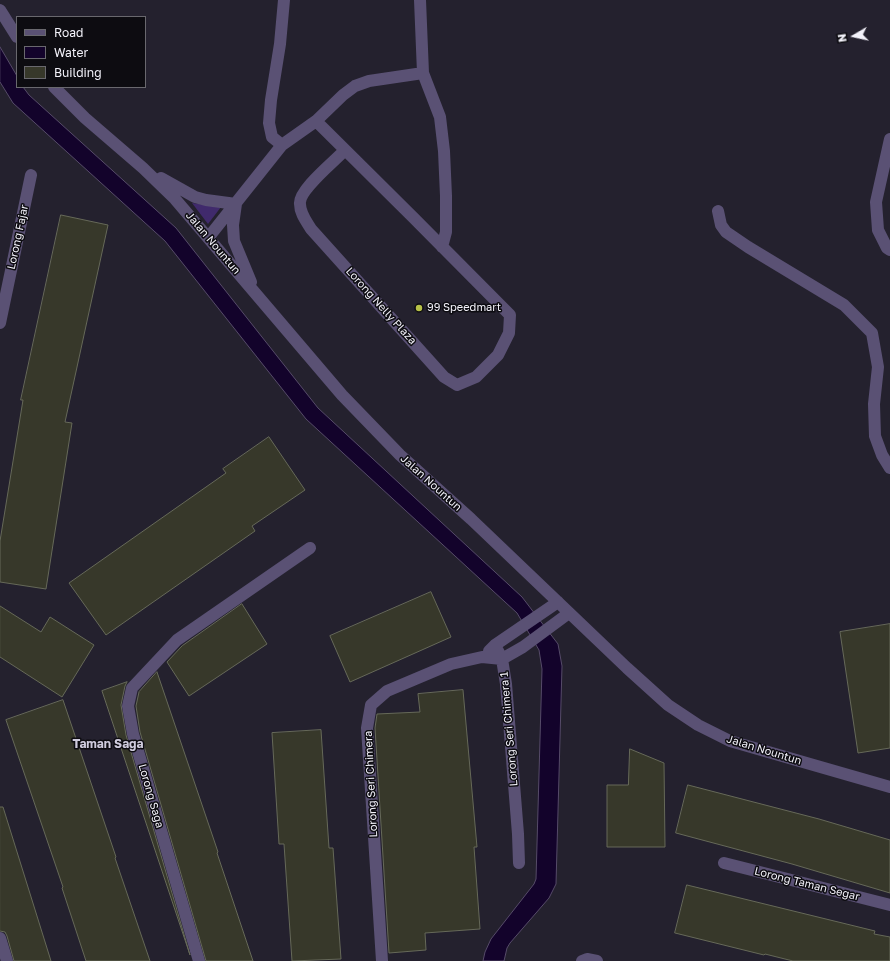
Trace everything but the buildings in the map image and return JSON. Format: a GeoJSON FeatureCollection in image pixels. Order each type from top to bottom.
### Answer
{"type":"FeatureCollection","features":[{"type":"Feature","properties":{"kind":"street"},"geometry":{"type":"LineString","coordinates":[[282,146],[272,137],[269,123],[280,44],[284,0]]}},
{"type":"Feature","properties":{"kind":"street"},"geometry":{"type":"LineString","coordinates":[[420,0],[423,73],[440,117],[444,150],[446,232],[442,247]]}},
{"type":"Feature","properties":{"kind":"street"},"geometry":{"type":"LineString","coordinates":[[0,10],[16,34]]}},
{"type":"Feature","properties":{"kind":"street"},"geometry":{"type":"LineString","coordinates":[[208,238],[282,146],[316,122],[343,95],[355,86],[369,80],[423,73]]}},
{"type":"Feature","properties":{"kind":"street","name":"Jalan Nountun"},"geometry":{"type":"LineString","coordinates":[[55,88],[85,118],[143,168],[175,199],[342,395],[378,433],[668,705],[698,726],[730,741],[890,787]]}},
{"type":"Feature","properties":{"kind":"street"},"geometry":{"type":"LineString","coordinates":[[316,122],[442,247]]}},
{"type":"Feature","properties":{"kind":"street"},"geometry":{"type":"LineString","coordinates":[[890,139],[876,202],[878,230],[887,248],[890,250]]}},
{"type":"Feature","properties":{"kind":"street","name":"Lorong Nelly Plaza"},"geometry":{"type":"LineString","coordinates":[[345,150],[305,189],[299,203],[302,215],[311,229],[444,377],[457,385],[476,377],[498,355],[509,333],[510,315],[442,247]]}},
{"type":"Feature","properties":{"kind":"street"},"geometry":{"type":"LineString","coordinates":[[143,168],[195,197],[236,204]]}},
{"type":"Feature","properties":{"kind":"street","name":"Lorong Fajar"},"geometry":{"type":"LineString","coordinates":[[0,323],[31,175]]}},
{"type":"Feature","properties":{"kind":"street"},"geometry":{"type":"LineString","coordinates":[[236,204],[233,225],[234,241],[257,294]]}},
{"type":"Feature","properties":{"kind":"street"},"geometry":{"type":"LineString","coordinates":[[718,211],[721,225],[726,232],[743,244],[844,305],[872,334],[878,367],[874,404],[875,436],[882,455],[890,468]]}},
{"type":"Feature","properties":{"kind":"street","name":"Lorong Saga"},"geometry":{"type":"LineString","coordinates":[[199,961],[133,734],[128,706],[132,688],[177,640],[310,548]]}},
{"type":"Feature","properties":{"kind":"street"},"geometry":{"type":"LineString","coordinates":[[482,657],[495,645],[558,602]]}},
{"type":"Feature","properties":{"kind":"street"},"geometry":{"type":"LineString","coordinates":[[482,657],[502,659],[523,647],[569,613]]}},
{"type":"Feature","properties":{"kind":"street","name":"Lorong Seri Chimera 1"},"geometry":{"type":"LineString","coordinates":[[495,645],[502,659],[506,684],[516,799],[519,863]]}},
{"type":"Feature","properties":{"kind":"street","name":"Lorong Seri Chimera"},"geometry":{"type":"LineString","coordinates":[[382,961],[367,728],[371,705],[387,692],[451,664],[482,657]]}},
{"type":"Feature","properties":{"kind":"street","name":"Jalan Nountun"},"geometry":{"type":"LineString","coordinates":[[875,782],[890,782]]}},
{"type":"Feature","properties":{"kind":"street","name":"Lorong Taman Segar"},"geometry":{"type":"LineString","coordinates":[[724,863],[890,905]]}},
{"type":"Feature","properties":{"kind":"street"},"geometry":{"type":"LineString","coordinates":[[0,938],[7,961]]}},
{"type":"Feature","properties":{"kind":"street"},"geometry":{"type":"LineString","coordinates":[[582,961],[587,959],[597,961]]}},
{"type":"Feature","properties":{"kind":"shaded area"},"geometry":{"type":"Polygon","coordinates":[[[192,203],[221,207],[208,224],[192,203]]]}},
{"type":"Feature","properties":{"kind":"water"},"geometry":{"type":"Polygon","coordinates":[[[0,47],[16,74],[16,88],[24,88],[29,95],[176,228],[318,408],[522,597],[558,644],[562,666],[556,884],[549,898],[510,943],[507,948],[504,961],[483,961],[491,939],[534,884],[536,879],[542,669],[539,650],[517,613],[306,419],[165,241],[13,103],[0,82],[0,47]]]}},
{"type":"Feature","properties":{"kind":"place","name":"99 Speedmart"},"geometry":{"type":"Point","coordinates":[419,308]}},
{"type":"Feature","properties":{"kind":"district","name":"Taman Saga"},"geometry":{"type":"Point","coordinates":[108,744]}}]}
